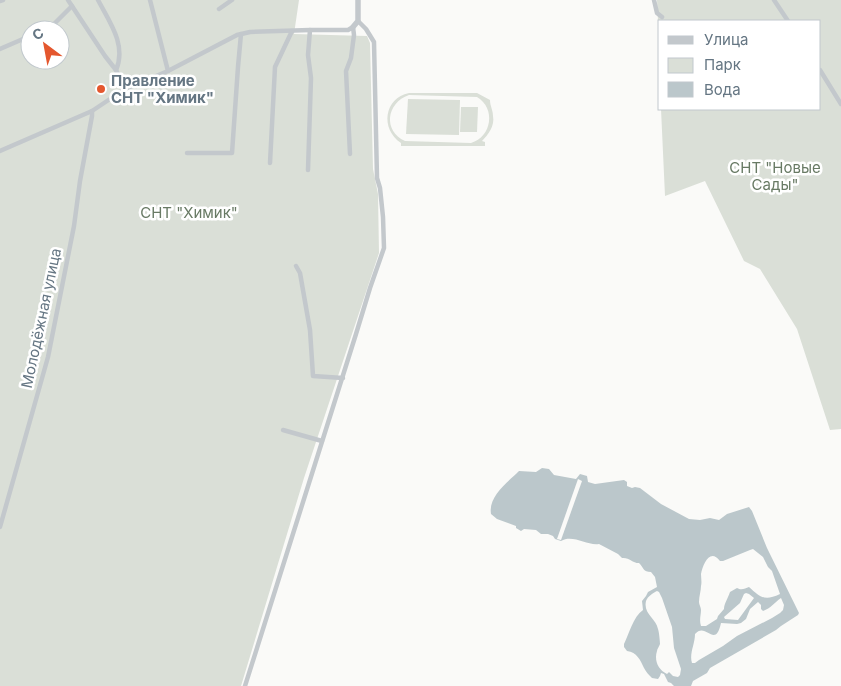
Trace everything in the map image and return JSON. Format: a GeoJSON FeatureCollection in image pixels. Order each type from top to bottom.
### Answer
{"type":"FeatureCollection","features":[{"type":"Feature","properties":{"kind":"street"},"geometry":{"type":"LineString","coordinates":[[68,0],[116,70],[125,89]]}},
{"type":"Feature","properties":{"kind":"street"},"geometry":{"type":"LineString","coordinates":[[98,0],[116,33],[119,63],[116,70]]}},
{"type":"Feature","properties":{"kind":"street"},"geometry":{"type":"LineString","coordinates":[[150,0],[168,71]]}},
{"type":"Feature","properties":{"kind":"street"},"geometry":{"type":"LineString","coordinates":[[219,9],[232,0]]}},
{"type":"Feature","properties":{"kind":"street"},"geometry":{"type":"LineString","coordinates":[[0,151],[92,111],[125,89],[168,71],[237,35],[250,32],[348,30],[358,21],[358,0]]}},
{"type":"Feature","properties":{"kind":"street"},"geometry":{"type":"LineString","coordinates":[[654,0],[656,11],[662,17]]}},
{"type":"Feature","properties":{"kind":"street"},"geometry":{"type":"LineString","coordinates":[[774,0],[787,20]]}},
{"type":"Feature","properties":{"kind":"street"},"geometry":{"type":"LineString","coordinates":[[58,20],[72,6]]}},
{"type":"Feature","properties":{"kind":"street"},"geometry":{"type":"LineString","coordinates":[[245,686],[384,248],[383,217],[377,178],[374,42],[366,29],[358,21]]}},
{"type":"Feature","properties":{"kind":"street"},"geometry":{"type":"LineString","coordinates":[[350,154],[346,70],[352,58],[353,27]]}},
{"type":"Feature","properties":{"kind":"street"},"geometry":{"type":"LineString","coordinates":[[308,170],[310,78],[308,55],[310,30]]}},
{"type":"Feature","properties":{"kind":"street"},"geometry":{"type":"LineString","coordinates":[[270,163],[275,67],[292,31]]}},
{"type":"Feature","properties":{"kind":"street"},"geometry":{"type":"LineString","coordinates":[[187,153],[232,153],[241,34]]}},
{"type":"Feature","properties":{"kind":"street"},"geometry":{"type":"LineString","coordinates":[[0,49],[20,40]]}},
{"type":"Feature","properties":{"kind":"street"},"geometry":{"type":"LineString","coordinates":[[821,72],[841,104]]}},
{"type":"Feature","properties":{"kind":"street","name":"Молодёжная улица"},"geometry":{"type":"LineString","coordinates":[[0,527],[48,357],[74,226],[92,111]]}},
{"type":"Feature","properties":{"kind":"street"},"geometry":{"type":"LineString","coordinates":[[296,266],[300,273],[310,330],[313,376],[342,378]]}},
{"type":"Feature","properties":{"kind":"street"},"geometry":{"type":"LineString","coordinates":[[283,430],[322,441]]}},
{"type":"Feature","properties":{"kind":"green space","name":"СНТ \"Химик\""},"geometry":{"type":"Polygon","coordinates":[[[0,0],[299,0],[294,34],[367,36],[370,43],[373,169],[378,194],[379,253],[304,478],[241,686],[0,686],[0,0]]]}},
{"type":"Feature","properties":{"kind":"green space","name":"СНТ \"Новые Сады\""},"geometry":{"type":"Polygon","coordinates":[[[657,0],[841,0],[841,429],[830,430],[797,329],[760,269],[744,261],[705,181],[665,196],[661,110],[821,110],[821,20],[658,21],[657,0]]]}},
{"type":"Feature","properties":{"kind":"green space"},"geometry":{"type":"Polygon","coordinates":[[[409,93],[477,93],[490,100],[493,123],[489,133],[482,141],[485,142],[485,146],[401,146],[401,143],[390,130],[388,115],[394,101],[409,93]],[[409,95],[401,99],[392,110],[390,117],[393,131],[405,141],[471,143],[483,135],[489,122],[487,108],[477,97],[409,95]]]}},
{"type":"Feature","properties":{"kind":"green space"},"geometry":{"type":"Polygon","coordinates":[[[408,99],[460,100],[459,135],[406,134],[408,99]]]}},
{"type":"Feature","properties":{"kind":"green space"},"geometry":{"type":"Polygon","coordinates":[[[461,107],[478,107],[477,132],[460,132],[461,107]]]}},
{"type":"Feature","properties":{"kind":"water"},"geometry":{"type":"Polygon","coordinates":[[[542,468],[549,469],[554,475],[576,479],[580,474],[587,476],[588,482],[595,484],[624,480],[627,482],[627,486],[640,488],[661,504],[689,519],[700,520],[710,518],[719,520],[727,514],[749,507],[799,613],[798,615],[710,668],[707,673],[693,681],[691,686],[674,686],[661,673],[658,679],[652,678],[638,657],[627,651],[624,647],[634,621],[643,610],[642,601],[648,592],[657,587],[655,577],[651,572],[645,570],[639,563],[622,558],[599,544],[575,539],[561,541],[548,534],[541,534],[536,530],[524,529],[521,531],[516,526],[497,519],[491,514],[491,507],[496,495],[519,471],[536,472],[542,468]],[[753,549],[723,561],[713,556],[703,566],[699,600],[701,626],[706,626],[717,619],[724,609],[730,592],[737,588],[749,587],[760,596],[767,598],[780,594],[772,571],[763,557],[753,549]],[[657,591],[646,601],[646,609],[657,625],[659,632],[660,644],[657,649],[656,661],[664,672],[667,674],[669,672],[673,676],[678,677],[681,669],[674,648],[672,627],[659,592],[657,591]],[[744,594],[740,603],[724,617],[725,619],[738,620],[754,598],[749,594],[744,594]],[[781,598],[763,611],[758,602],[750,609],[746,619],[741,623],[721,623],[719,631],[713,635],[699,631],[695,634],[691,656],[692,663],[780,613],[784,605],[781,598]]]}},
{"type":"Feature","properties":{"kind":"pier"},"geometry":{"type":"Polygon","coordinates":[[[578,479],[582,481],[561,540],[557,539],[578,479]]]}},
{"type":"Feature","properties":{"kind":"place","name":"Правление СНТ \"Химик\""},"geometry":{"type":"Point","coordinates":[101,89]}}]}
